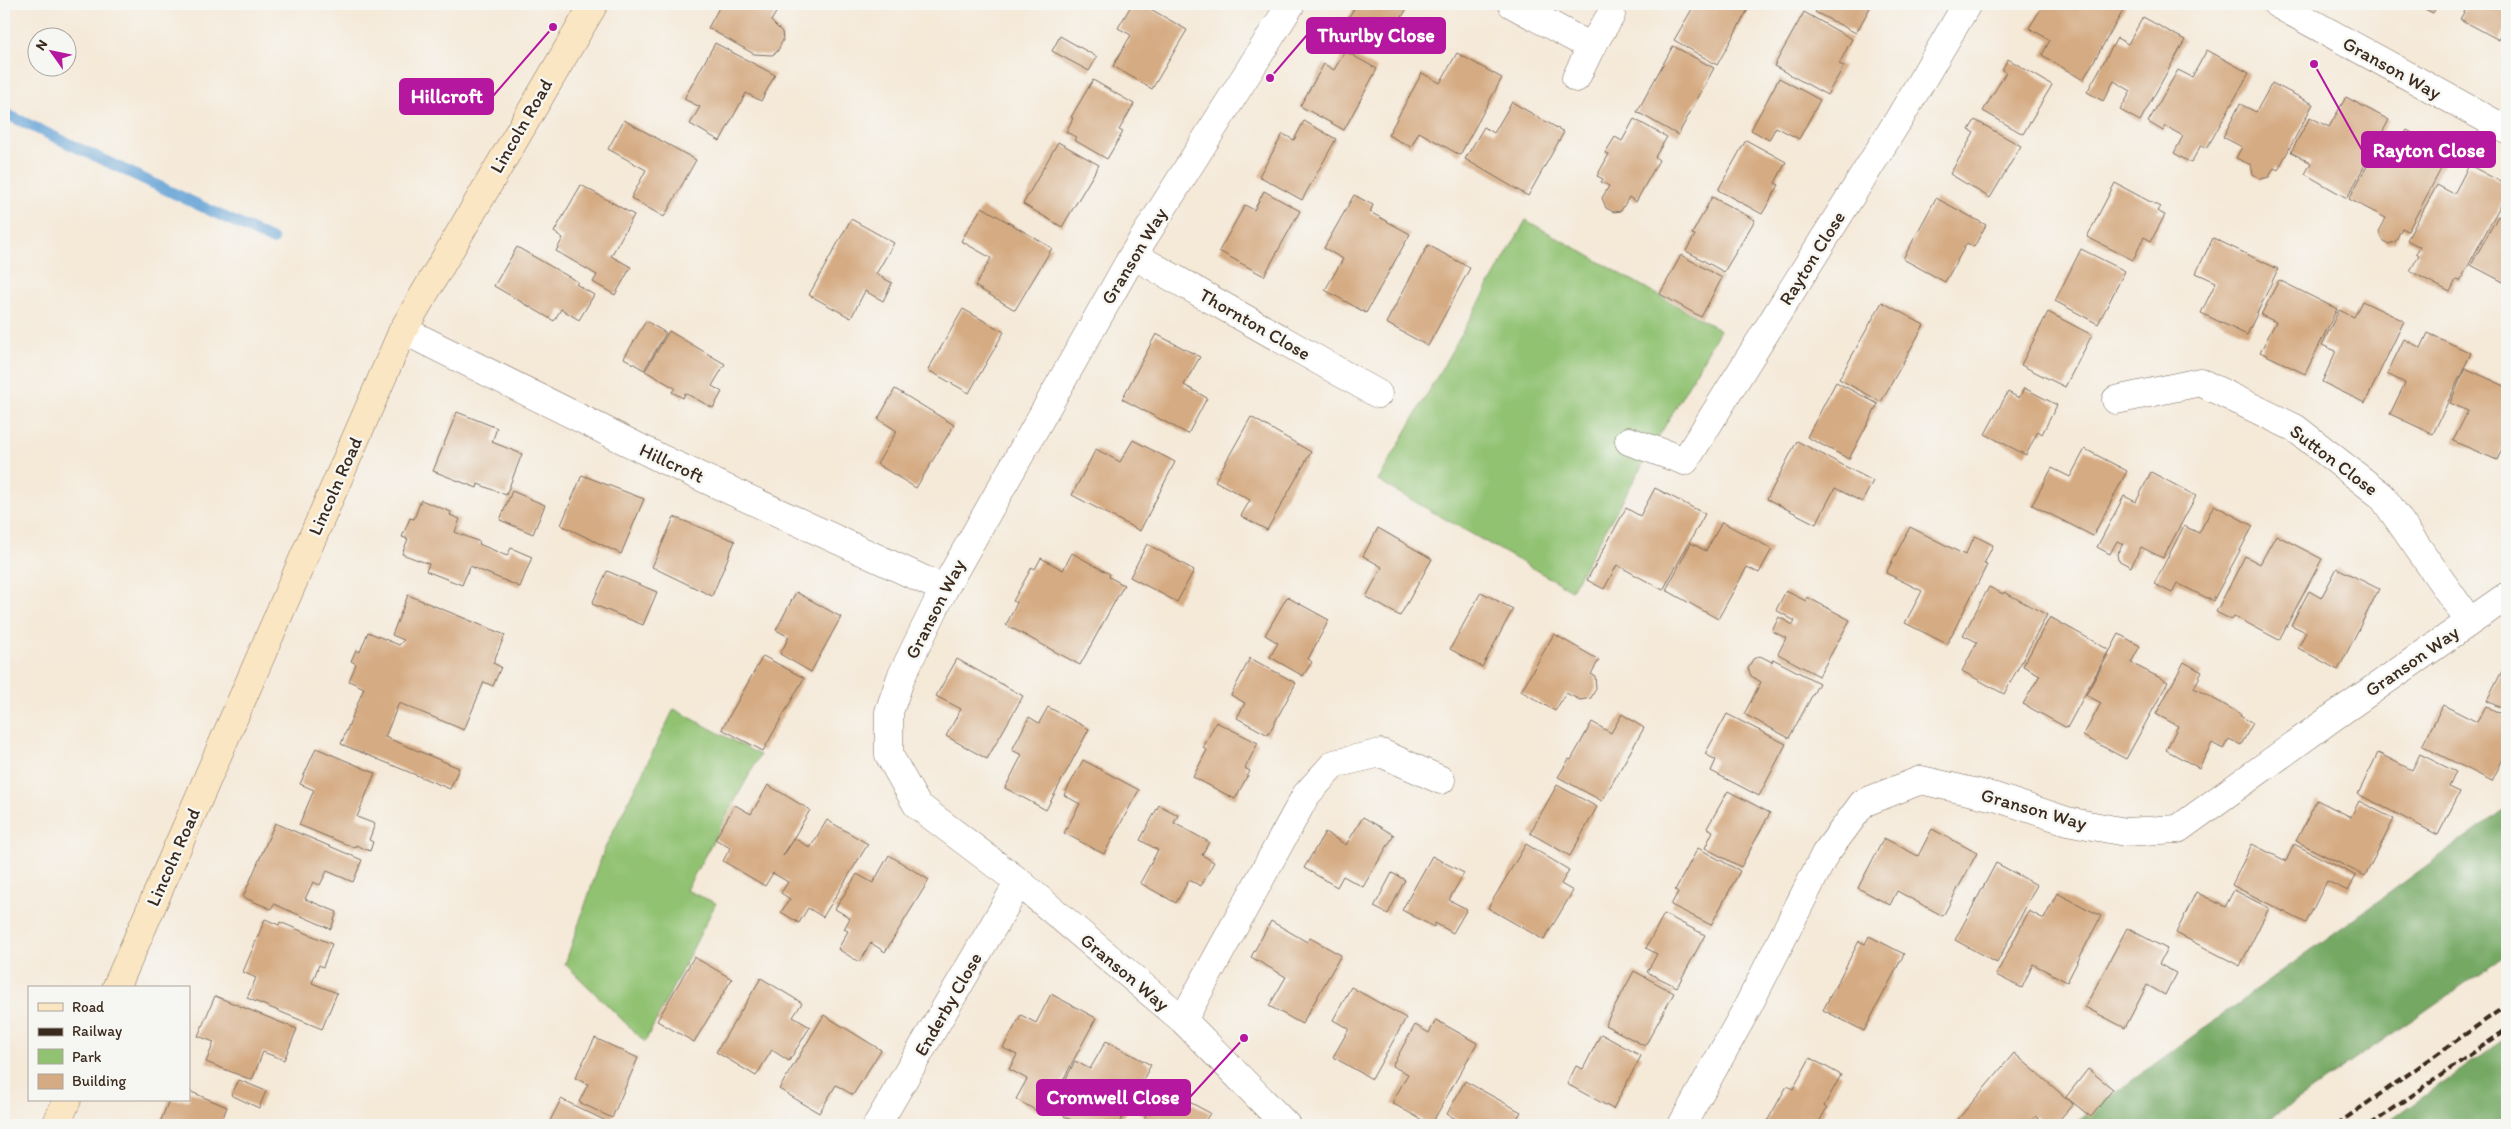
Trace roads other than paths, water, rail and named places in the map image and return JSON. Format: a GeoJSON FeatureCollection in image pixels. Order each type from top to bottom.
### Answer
{"type":"FeatureCollection","features":[{"type":"Feature","properties":{"kind":"main road","name":"Lincoln Road"},"geometry":{"type":"LineString","coordinates":[[117,986],[403,330],[594,4]]}},
{"type":"Feature","properties":{"kind":"main road"},"geometry":{"type":"LineString","coordinates":[[56,1125],[66,1102]]}},
{"type":"Feature","properties":{"kind":"street","name":"Granson Way"},"geometry":{"type":"LineString","coordinates":[[1286,1125],[1183,1020],[1019,882],[917,805],[889,755],[889,712],[898,686],[944,589],[1133,255],[1291,4]]}},
{"type":"Feature","properties":{"kind":"street"},"geometry":{"type":"LineString","coordinates":[[1512,4],[1590,47]]}},
{"type":"Feature","properties":{"kind":"street","name":"Rayton Close"},"geometry":{"type":"LineString","coordinates":[[1630,441],[1685,460],[1899,119],[1967,4]]}},
{"type":"Feature","properties":{"kind":"street","name":"Granson Way"},"geometry":{"type":"LineString","coordinates":[[2277,4],[2507,130]]}},
{"type":"Feature","properties":{"kind":"street"},"geometry":{"type":"LineString","coordinates":[[1576,78],[1590,47],[1610,15]]}},
{"type":"Feature","properties":{"kind":"street","name":"Thornton Close"},"geometry":{"type":"LineString","coordinates":[[1133,255],[1378,394]]}},
{"type":"Feature","properties":{"kind":"street","name":"Hillcroft"},"geometry":{"type":"LineString","coordinates":[[403,330],[662,459],[944,589]]}},
{"type":"Feature","properties":{"kind":"street","name":"Sutton Close"},"geometry":{"type":"LineString","coordinates":[[2116,400],[2200,382],[2295,428],[2382,496],[2469,621]]}},
{"type":"Feature","properties":{"kind":"street","name":"Granson Way"},"geometry":{"type":"LineString","coordinates":[[1682,1125],[1746,1010],[1825,854],[1863,803],[1921,780],[1995,797],[2067,820],[2125,832],[2178,829],[2469,621],[2507,596]]}},
{"type":"Feature","properties":{"kind":"street"},"geometry":{"type":"LineString","coordinates":[[1183,1020],[1306,795],[1334,764],[1381,753],[1441,780]]}},
{"type":"Feature","properties":{"kind":"street","name":"Enderby Close"},"geometry":{"type":"LineString","coordinates":[[877,1125],[1019,882]]}},
{"type":"Feature","properties":{"kind":"waterway"},"geometry":{"type":"LineString","coordinates":[[4,113],[273,240]]}},
{"type":"Feature","properties":{"kind":"railway"},"geometry":{"type":"LineString","coordinates":[[2336,1125],[2507,1005]]}},
{"type":"Feature","properties":{"kind":"railway"},"geometry":{"type":"LineString","coordinates":[[2370,1125],[2507,1029]]}},
{"type":"Feature","properties":{"kind":"place","name":"Hillcroft"},"geometry":{"type":"Point","coordinates":[553,27]}},
{"type":"Feature","properties":{"kind":"place","name":"Rayton Close"},"geometry":{"type":"Point","coordinates":[2314,64]}},
{"type":"Feature","properties":{"kind":"place","name":"Thurlby Close"},"geometry":{"type":"Point","coordinates":[1270,78]}},
{"type":"Feature","properties":{"kind":"place","name":"Cromwell Close"},"geometry":{"type":"Point","coordinates":[1244,1038]}}]}
